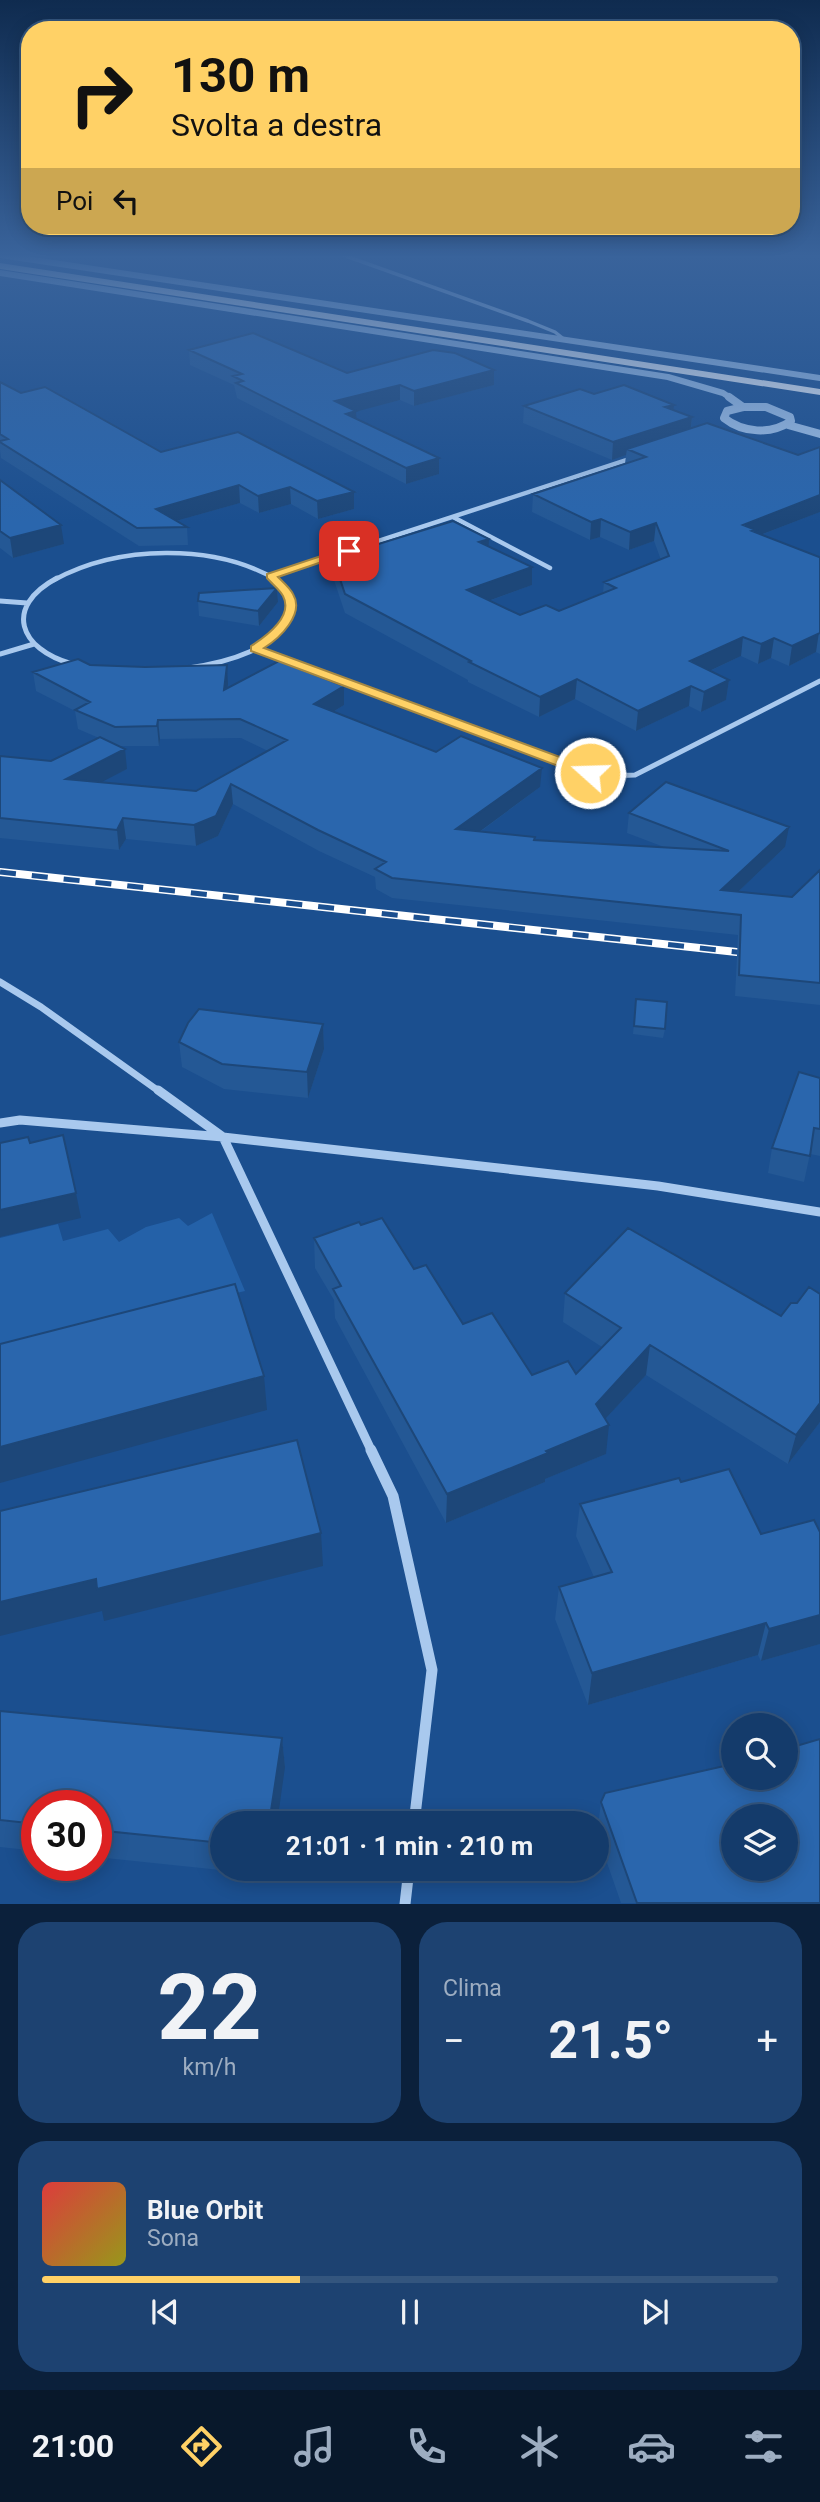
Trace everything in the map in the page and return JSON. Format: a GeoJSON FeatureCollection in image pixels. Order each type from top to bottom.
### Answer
{"type":"FeatureCollection","features":[{"type":"Feature","properties":{"kind":"highway"},"geometry":{"type":"LineString","coordinates":[[507,344],[820,392]]}},
{"type":"Feature","properties":{"kind":"highway"},"geometry":{"type":"LineString","coordinates":[[554,344],[820,385]]}},
{"type":"Feature","properties":{"kind":"street"},"geometry":{"type":"LineString","coordinates":[[455,344],[701,384],[723,393],[743,407]]}},
{"type":"Feature","properties":{"kind":"street"},"geometry":{"type":"LineString","coordinates":[[586,344],[820,378]]}},
{"type":"Feature","properties":{"kind":"street"},"geometry":{"type":"LineString","coordinates":[[788,425],[790,417],[765,407],[743,407],[724,414],[727,422],[734,425],[764,430],[788,425],[820,433]]}},
{"type":"Feature","properties":{"kind":"street"},"geometry":{"type":"LineString","coordinates":[[722,429],[734,425]]}},
{"type":"Feature","properties":{"kind":"street"},"geometry":{"type":"LineString","coordinates":[[271,576],[645,454]]}},
{"type":"Feature","properties":{"kind":"street"},"geometry":{"type":"LineString","coordinates":[[453,517],[550,568]]}},
{"type":"Feature","properties":{"kind":"street"},"geometry":{"type":"LineString","coordinates":[[140,555],[204,555],[242,563],[271,576],[288,595],[291,606],[289,617],[271,638],[233,658],[179,670],[120,672],[69,663],[34,644],[23,628],[22,620],[27,603],[47,584],[70,572],[98,563],[140,555]]}},
{"type":"Feature","properties":{"kind":"street"},"geometry":{"type":"LineString","coordinates":[[0,601],[27,603]]}},
{"type":"Feature","properties":{"kind":"street"},"geometry":{"type":"LineString","coordinates":[[0,654],[34,644]]}},
{"type":"Feature","properties":{"kind":"street"},"geometry":{"type":"LineString","coordinates":[[255,648],[590,773],[608,776],[635,775],[820,681]]}},
{"type":"Feature","properties":{"kind":"street"},"geometry":{"type":"LineString","coordinates":[[0,982],[41,1007],[223,1137],[393,1496],[432,1670],[416,1811]]}},
{"type":"Feature","properties":{"kind":"street"},"geometry":{"type":"LineString","coordinates":[[0,1123],[20,1120],[223,1137],[658,1186],[820,1212]]}},
{"type":"Feature","properties":{"kind":"street"},"geometry":{"type":"LineString","coordinates":[[405,1903],[408,1881]]}},
{"type":"Feature","properties":{"kind":"shaded area"},"geometry":{"type":"Polygon","coordinates":[[[212,1213],[245,1291],[0,1349],[0,1238],[58,1224],[63,1241],[108,1229],[119,1242],[146,1227],[179,1218],[188,1226],[212,1213]]]}},
{"type":"Feature","properties":{"kind":"building"},"geometry":{"type":"Polygon","coordinates":[[[212,344],[279,344],[347,373],[433,350],[455,353],[494,370],[414,391],[400,385],[335,401],[356,411],[346,414],[439,458],[406,468],[236,383],[243,381],[233,376],[242,374],[189,350],[212,344]]]}},
{"type":"Feature","properties":{"kind":"building"},"geometry":{"type":"Polygon","coordinates":[[[0,382],[21,393],[45,387],[161,452],[238,432],[354,492],[317,501],[290,487],[258,496],[239,485],[156,509],[187,527],[137,528],[0,442],[8,439],[0,434],[0,382]]]}},
{"type":"Feature","properties":{"kind":"building"},"geometry":{"type":"Polygon","coordinates":[[[624,385],[674,405],[665,407],[692,417],[613,442],[524,406],[580,389],[594,394],[624,385]]]}},
{"type":"Feature","properties":{"kind":"building"},"geometry":{"type":"Polygon","coordinates":[[[707,423],[798,455],[820,447],[820,495],[743,525],[820,557],[820,633],[792,646],[774,638],[761,644],[743,637],[690,661],[729,680],[704,692],[691,686],[638,711],[577,679],[540,697],[469,662],[471,661],[345,594],[333,558],[453,521],[489,539],[479,542],[532,567],[467,590],[520,615],[546,605],[559,611],[616,588],[604,582],[669,556],[656,523],[630,532],[601,519],[591,522],[533,494],[646,457],[627,449],[707,423]]]}},
{"type":"Feature","properties":{"kind":"building"},"geometry":{"type":"Polygon","coordinates":[[[0,480],[61,525],[10,538],[0,531],[0,480]]]}},
{"type":"Feature","properties":{"kind":"building"},"geometry":{"type":"Polygon","coordinates":[[[277,588],[258,611],[198,601],[199,593],[277,588]]]}},
{"type":"Feature","properties":{"kind":"building"},"geometry":{"type":"Polygon","coordinates":[[[78,659],[90,665],[227,665],[224,690],[279,661],[344,686],[314,704],[436,752],[461,736],[542,768],[456,829],[535,837],[534,840],[729,851],[629,813],[666,782],[789,827],[721,890],[792,897],[820,870],[820,983],[739,975],[741,915],[392,878],[375,869],[386,862],[231,784],[216,816],[194,825],[123,818],[117,830],[0,818],[0,756],[51,761],[100,737],[125,749],[66,779],[196,791],[287,740],[240,719],[158,720],[157,726],[115,727],[75,710],[90,702],[33,672],[78,659]]]}},
{"type":"Feature","properties":{"kind":"building"},"geometry":{"type":"Polygon","coordinates":[[[636,999],[667,1002],[665,1029],[634,1026],[636,999]]]}},
{"type":"Feature","properties":{"kind":"building"},"geometry":{"type":"Polygon","coordinates":[[[199,1009],[323,1024],[307,1072],[222,1064],[179,1042],[188,1023],[199,1009]]]}},
{"type":"Feature","properties":{"kind":"building"},"geometry":{"type":"Polygon","coordinates":[[[799,1072],[820,1078],[820,1129],[814,1128],[810,1156],[772,1148],[799,1072]]]}},
{"type":"Feature","properties":{"kind":"building"},"geometry":{"type":"Polygon","coordinates":[[[63,1135],[76,1193],[0,1210],[0,1143],[28,1137],[30,1143],[63,1135]]]}},
{"type":"Feature","properties":{"kind":"building"},"geometry":{"type":"Polygon","coordinates":[[[382,1218],[414,1269],[426,1265],[463,1324],[492,1313],[532,1375],[568,1361],[576,1374],[621,1328],[565,1293],[628,1228],[781,1316],[791,1303],[797,1303],[809,1287],[820,1294],[820,1403],[796,1435],[650,1345],[596,1404],[609,1425],[447,1494],[333,1289],[341,1286],[314,1238],[359,1222],[361,1225],[382,1218]]]}},
{"type":"Feature","properties":{"kind":"building"},"geometry":{"type":"Polygon","coordinates":[[[235,1284],[264,1376],[0,1447],[0,1344],[235,1284]]]}},
{"type":"Feature","properties":{"kind":"building"},"geometry":{"type":"Polygon","coordinates":[[[297,1440],[321,1533],[97,1589],[96,1579],[0,1602],[0,1511],[297,1440]]]}},
{"type":"Feature","properties":{"kind":"building"},"geometry":{"type":"Polygon","coordinates":[[[729,1469],[761,1534],[814,1520],[820,1532],[820,1615],[769,1629],[766,1623],[592,1673],[559,1587],[612,1572],[580,1504],[679,1478],[681,1482],[729,1469]]]}},
{"type":"Feature","properties":{"kind":"building"},"geometry":{"type":"Polygon","coordinates":[[[0,1711],[282,1738],[271,1811],[210,1811],[210,1842],[112,1832],[112,1790],[21,1790],[21,1822],[0,1820],[0,1711]]]}},
{"type":"Feature","properties":{"kind":"building"},"geometry":{"type":"Polygon","coordinates":[[[820,1739],[820,1903],[637,1903],[609,1824],[609,1811],[604,1811],[601,1802],[605,1793],[721,1767],[721,1790],[798,1790],[798,1745],[820,1739]]]}},
{"type":"Feature","properties":{"kind":"railway"},"geometry":{"type":"LineString","coordinates":[[0,872],[755,954]]}},
{"type":"Feature","properties":{"kind":"route"},"geometry":{"type":"LineString","coordinates":[[349,551],[271,576],[282,585],[288,595],[291,606],[289,617],[282,628],[255,648],[590,773]]}}]}
